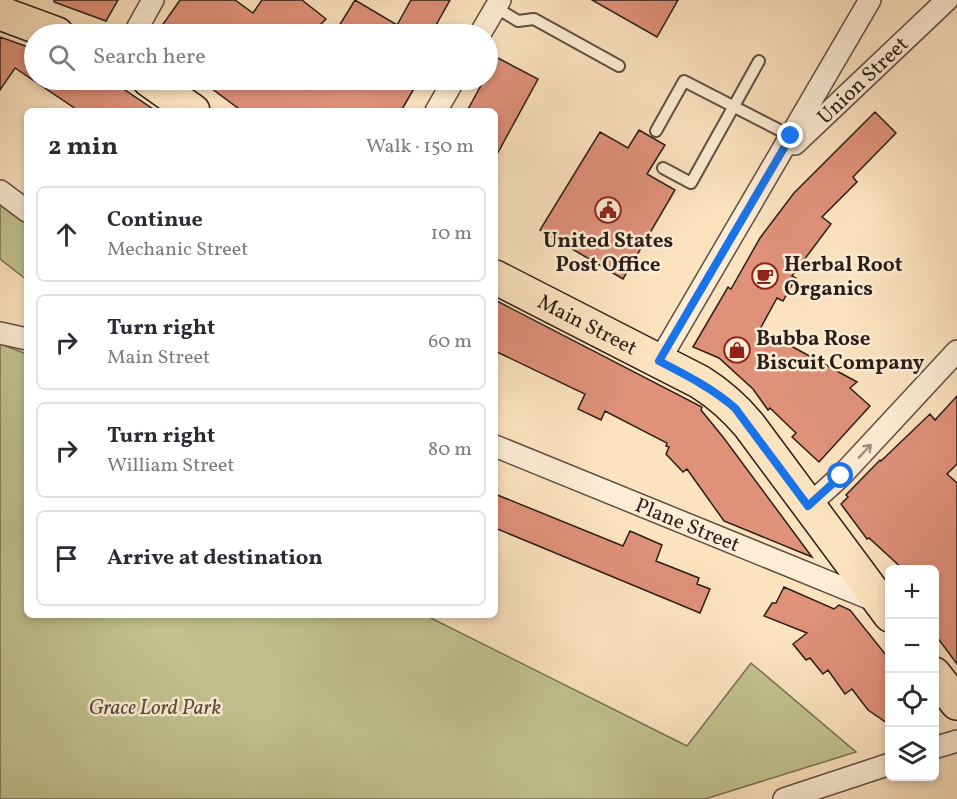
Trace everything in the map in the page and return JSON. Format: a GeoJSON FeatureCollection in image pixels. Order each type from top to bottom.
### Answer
{"type":"FeatureCollection","features":[{"type":"Feature","properties":{"kind":"main road"},"geometry":{"type":"LineString","coordinates":[[0,13],[30,24]]}},
{"type":"Feature","properties":{"kind":"main road"},"geometry":{"type":"LineString","coordinates":[[163,90],[189,108]]}},
{"type":"Feature","properties":{"kind":"main road","name":"Main Street"},"geometry":{"type":"LineString","coordinates":[[498,279],[700,382],[719,394],[735,408],[885,609]]}},
{"type":"Feature","properties":{"kind":"main road"},"geometry":{"type":"LineString","coordinates":[[939,680],[957,703]]}},
{"type":"Feature","properties":{"kind":"street"},"geometry":{"type":"LineString","coordinates":[[140,24],[153,0]]}},
{"type":"Feature","properties":{"kind":"street"},"geometry":{"type":"LineString","coordinates":[[659,361],[870,0]]}},
{"type":"Feature","properties":{"kind":"street","name":"Union Street"},"geometry":{"type":"LineString","coordinates":[[777,161],[947,0]]}},
{"type":"Feature","properties":{"kind":"street"},"geometry":{"type":"LineString","coordinates":[[486,24],[498,4]]}},
{"type":"Feature","properties":{"kind":"street"},"geometry":{"type":"LineString","coordinates":[[438,108],[448,90]]}},
{"type":"Feature","properties":{"kind":"street"},"geometry":{"type":"LineString","coordinates":[[0,191],[24,209]]}},
{"type":"Feature","properties":{"kind":"street"},"geometry":{"type":"LineString","coordinates":[[0,333],[24,338]]}},
{"type":"Feature","properties":{"kind":"street"},"geometry":{"type":"LineString","coordinates":[[808,506],[841,476],[957,351]]}},
{"type":"Feature","properties":{"kind":"street","name":"Plane Street"},"geometry":{"type":"LineString","coordinates":[[498,447],[885,609]]}},
{"type":"Feature","properties":{"kind":"street"},"geometry":{"type":"LineString","coordinates":[[939,746],[957,741]]}},
{"type":"Feature","properties":{"kind":"street"},"geometry":{"type":"LineString","coordinates":[[784,799],[885,766]]}},
{"type":"Feature","properties":{"kind":"lane"},"geometry":{"type":"LineString","coordinates":[[498,4],[518,21],[534,19],[619,66]]}},
{"type":"Feature","properties":{"kind":"lane"},"geometry":{"type":"LineString","coordinates":[[663,168],[691,183],[759,61]]}},
{"type":"Feature","properties":{"kind":"lane"},"geometry":{"type":"LineString","coordinates":[[656,131],[684,81],[791,136]]}},
{"type":"Feature","properties":{"kind":"green space"},"geometry":{"type":"Polygon","coordinates":[[[0,199],[24,219],[24,278],[0,259],[0,199]]]}},
{"type":"Feature","properties":{"kind":"green space","name":"Grace Lord Park"},"geometry":{"type":"Polygon","coordinates":[[[0,344],[24,353],[24,618],[431,618],[687,746],[751,663],[856,752],[705,799],[0,799],[0,344]]]}},
{"type":"Feature","properties":{"kind":"building"},"geometry":{"type":"Polygon","coordinates":[[[54,0],[118,0],[106,21],[54,2],[54,0]]]}},
{"type":"Feature","properties":{"kind":"building"},"geometry":{"type":"Polygon","coordinates":[[[180,0],[235,0],[253,13],[262,0],[302,0],[326,19],[321,24],[163,24],[180,0]]]}},
{"type":"Feature","properties":{"kind":"building"},"geometry":{"type":"Polygon","coordinates":[[[355,0],[395,24],[340,24],[355,0]]]}},
{"type":"Feature","properties":{"kind":"building"},"geometry":{"type":"Polygon","coordinates":[[[411,0],[450,0],[437,24],[398,24],[411,0]]]}},
{"type":"Feature","properties":{"kind":"building"},"geometry":{"type":"Polygon","coordinates":[[[592,0],[678,0],[657,37],[592,0]]]}},
{"type":"Feature","properties":{"kind":"building"},"geometry":{"type":"Polygon","coordinates":[[[0,37],[24,45],[24,74],[15,68],[0,90],[0,37]]]}},
{"type":"Feature","properties":{"kind":"building"},"geometry":{"type":"Polygon","coordinates":[[[498,58],[538,79],[498,152],[498,108],[469,108],[479,90],[498,90],[498,58]]]}},
{"type":"Feature","properties":{"kind":"building"},"geometry":{"type":"Polygon","coordinates":[[[48,90],[125,90],[152,108],[75,108],[48,90]]]}},
{"type":"Feature","properties":{"kind":"building"},"geometry":{"type":"Polygon","coordinates":[[[214,90],[413,90],[403,108],[238,108],[214,90]]]}},
{"type":"Feature","properties":{"kind":"building"},"geometry":{"type":"Polygon","coordinates":[[[875,112],[896,133],[853,177],[857,182],[822,217],[831,224],[792,276],[796,278],[783,301],[777,298],[760,329],[857,382],[850,388],[870,406],[819,462],[792,437],[796,433],[770,408],[768,410],[753,389],[719,358],[693,347],[728,287],[731,289],[760,238],[794,193],[875,112]]]}},
{"type":"Feature","properties":{"kind":"building","name":"United States Post Office"},"geometry":{"type":"Polygon","coordinates":[[[639,130],[665,145],[647,174],[675,190],[623,279],[540,230],[600,132],[628,148],[639,130]]]}},
{"type":"Feature","properties":{"kind":"building"},"geometry":{"type":"Polygon","coordinates":[[[498,302],[702,407],[701,410],[812,557],[724,521],[687,469],[683,472],[666,454],[669,447],[666,446],[667,443],[605,411],[601,420],[578,409],[585,394],[498,352],[498,302]]]}},
{"type":"Feature","properties":{"kind":"building"},"geometry":{"type":"Polygon","coordinates":[[[957,396],[957,464],[947,474],[957,483],[957,664],[939,640],[939,565],[899,565],[869,538],[867,539],[841,504],[848,497],[846,495],[880,460],[930,414],[935,420],[957,396]]]}},
{"type":"Feature","properties":{"kind":"building"},"geometry":{"type":"Polygon","coordinates":[[[498,495],[623,546],[630,531],[662,545],[656,561],[699,578],[697,584],[710,589],[700,613],[498,529],[498,495]]]}},
{"type":"Feature","properties":{"kind":"building"},"geometry":{"type":"Polygon","coordinates":[[[784,587],[834,609],[839,605],[850,610],[885,654],[885,722],[868,710],[852,689],[845,694],[828,670],[823,674],[810,658],[806,660],[793,644],[807,633],[764,616],[772,603],[776,603],[784,587]]]}},
{"type":"Feature","properties":{"kind":"place","name":"United States Post Office"},"geometry":{"type":"Point","coordinates":[608,210]}},
{"type":"Feature","properties":{"kind":"place","name":"Herbal Root Organics"},"geometry":{"type":"Point","coordinates":[765,276]}},
{"type":"Feature","properties":{"kind":"place","name":"Bubba Rose Biscuit Company"},"geometry":{"type":"Point","coordinates":[737,350]}},
{"type":"Feature","properties":{"kind":"route"},"geometry":{"type":"LineString","coordinates":[[791,136],[659,361],[700,382],[735,408],[808,506],[841,476]]}}]}
